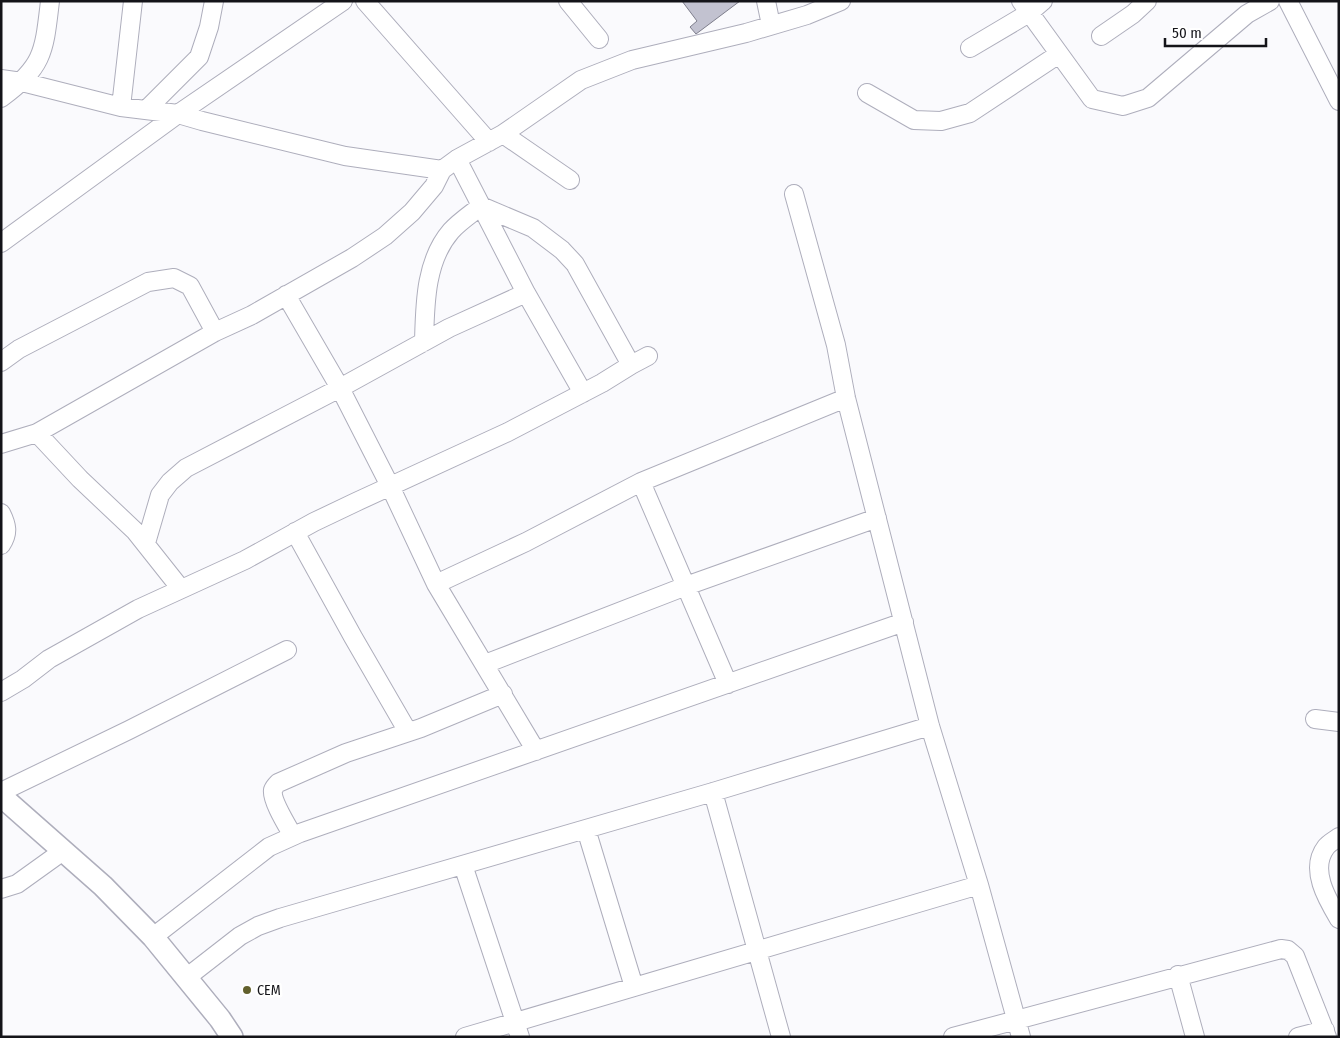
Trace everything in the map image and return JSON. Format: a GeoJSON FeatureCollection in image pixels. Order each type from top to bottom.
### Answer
{"type":"FeatureCollection","features":[{"type":"Feature","properties":{"kind":"main road"},"geometry":{"type":"LineString","coordinates":[[1,796],[103,886],[153,937],[220,1019],[232,1037]]}},
{"type":"Feature","properties":{"kind":"street"},"geometry":{"type":"LineString","coordinates":[[1,98],[22,82],[37,63],[44,44],[50,1]]}},
{"type":"Feature","properties":{"kind":"street"},"geometry":{"type":"LineString","coordinates":[[121,106],[133,1]]}},
{"type":"Feature","properties":{"kind":"street"},"geometry":{"type":"LineString","coordinates":[[146,110],[199,57],[209,27],[214,1]]}},
{"type":"Feature","properties":{"kind":"street"},"geometry":{"type":"LineString","coordinates":[[1,243],[178,114],[343,1]]}},
{"type":"Feature","properties":{"kind":"street"},"geometry":{"type":"LineString","coordinates":[[365,1],[496,138],[570,180]]}},
{"type":"Feature","properties":{"kind":"street"},"geometry":{"type":"LineString","coordinates":[[568,1],[599,39]]}},
{"type":"Feature","properties":{"kind":"street"},"geometry":{"type":"LineString","coordinates":[[766,1],[771,25]]}},
{"type":"Feature","properties":{"kind":"street"},"geometry":{"type":"LineString","coordinates":[[1,444],[37,433],[215,332],[252,315],[352,258],[385,236],[412,212],[434,186],[442,170],[457,159],[496,138],[581,80],[632,60],[746,33],[807,15],[841,1]]}},
{"type":"Feature","properties":{"kind":"street"},"geometry":{"type":"LineString","coordinates":[[970,48],[1025,7],[1043,1]]}},
{"type":"Feature","properties":{"kind":"street"},"geometry":{"type":"LineString","coordinates":[[1101,36],[1133,14],[1147,1]]}},
{"type":"Feature","properties":{"kind":"street"},"geometry":{"type":"LineString","coordinates":[[1025,7],[1092,99],[1123,106],[1148,98],[1247,14],[1270,1]]}},
{"type":"Feature","properties":{"kind":"street"},"geometry":{"type":"LineString","coordinates":[[1288,1],[1339,101]]}},
{"type":"Feature","properties":{"kind":"street"},"geometry":{"type":"LineString","coordinates":[[867,93],[914,120],[941,121],[970,113],[1059,54]]}},
{"type":"Feature","properties":{"kind":"street"},"geometry":{"type":"LineString","coordinates":[[1,79],[22,82],[121,106],[178,114],[345,156],[442,170]]}},
{"type":"Feature","properties":{"kind":"street"},"geometry":{"type":"LineString","coordinates":[[457,159],[526,293],[583,393]]}},
{"type":"Feature","properties":{"kind":"street"},"geometry":{"type":"LineString","coordinates":[[794,194],[836,346],[846,398],[930,726],[979,885],[1022,1037]]}},
{"type":"Feature","properties":{"kind":"street"},"geometry":{"type":"LineString","coordinates":[[424,342],[426,298],[434,260],[451,232],[481,206]]}},
{"type":"Feature","properties":{"kind":"street"},"geometry":{"type":"LineString","coordinates":[[481,206],[533,228],[569,257],[575,264],[631,365]]}},
{"type":"Feature","properties":{"kind":"street"},"geometry":{"type":"LineString","coordinates":[[1,362],[19,349],[148,282],[174,278],[190,286],[215,332]]}},
{"type":"Feature","properties":{"kind":"street"},"geometry":{"type":"LineString","coordinates":[[146,543],[160,495],[170,482],[186,468],[340,388],[449,328],[526,293]]}},
{"type":"Feature","properties":{"kind":"street"},"geometry":{"type":"LineString","coordinates":[[286,295],[340,388],[390,486],[436,584],[536,751]]}},
{"type":"Feature","properties":{"kind":"street"},"geometry":{"type":"LineString","coordinates":[[1,693],[49,659],[138,608],[245,560],[294,532],[508,432],[602,384],[648,356]]}},
{"type":"Feature","properties":{"kind":"street"},"geometry":{"type":"LineString","coordinates":[[436,584],[526,542],[641,482],[846,398]]}},
{"type":"Feature","properties":{"kind":"street"},"geometry":{"type":"LineString","coordinates":[[37,433],[80,480],[146,543],[180,589]]}},
{"type":"Feature","properties":{"kind":"street"},"geometry":{"type":"LineString","coordinates":[[641,482],[728,684]]}},
{"type":"Feature","properties":{"kind":"street"},"geometry":{"type":"LineString","coordinates":[[1,513],[6,525],[7,534],[1,545]]}},
{"type":"Feature","properties":{"kind":"street"},"geometry":{"type":"LineString","coordinates":[[485,664],[686,586],[877,518]]}},
{"type":"Feature","properties":{"kind":"street"},"geometry":{"type":"LineString","coordinates":[[294,532],[408,732]]}},
{"type":"Feature","properties":{"kind":"street"},"geometry":{"type":"LineString","coordinates":[[153,937],[269,847],[292,836],[904,622]]}},
{"type":"Feature","properties":{"kind":"street"},"geometry":{"type":"LineString","coordinates":[[1,792],[287,650]]}},
{"type":"Feature","properties":{"kind":"street"},"geometry":{"type":"LineString","coordinates":[[292,836],[273,792],[278,783],[346,753],[408,732],[503,694]]}},
{"type":"Feature","properties":{"kind":"street"},"geometry":{"type":"LineString","coordinates":[[1315,719],[1339,722]]}},
{"type":"Feature","properties":{"kind":"street"},"geometry":{"type":"LineString","coordinates":[[186,978],[240,936],[258,926],[280,918],[713,792],[930,726]]}},
{"type":"Feature","properties":{"kind":"street"},"geometry":{"type":"LineString","coordinates":[[713,792],[780,1037]]}},
{"type":"Feature","properties":{"kind":"street"},"geometry":{"type":"LineString","coordinates":[[586,829],[634,987]]}},
{"type":"Feature","properties":{"kind":"street"},"geometry":{"type":"LineString","coordinates":[[1339,837],[1326,847],[1320,861],[1321,884],[1339,919]]}},
{"type":"Feature","properties":{"kind":"street"},"geometry":{"type":"LineString","coordinates":[[1,889],[17,884],[63,851]]}},
{"type":"Feature","properties":{"kind":"street"},"geometry":{"type":"LineString","coordinates":[[463,865],[518,1029]]}},
{"type":"Feature","properties":{"kind":"street"},"geometry":{"type":"LineString","coordinates":[[464,1037],[518,1029],[634,987],[979,885]]}},
{"type":"Feature","properties":{"kind":"street"},"geometry":{"type":"LineString","coordinates":[[953,1037],[1281,948],[1288,950],[1295,956],[1326,1034],[1298,1037]]}},
{"type":"Feature","properties":{"kind":"street"},"geometry":{"type":"LineString","coordinates":[[1178,975],[1196,1037]]}},
{"type":"Feature","properties":{"kind":"building"},"geometry":{"type":"Polygon","coordinates":[[[682,1],[740,1],[696,34],[690,27],[697,21],[682,1]]]}},
{"type":"Feature","properties":{"kind":"place","name":"CEM"},"geometry":{"type":"Point","coordinates":[247,990]}}]}
